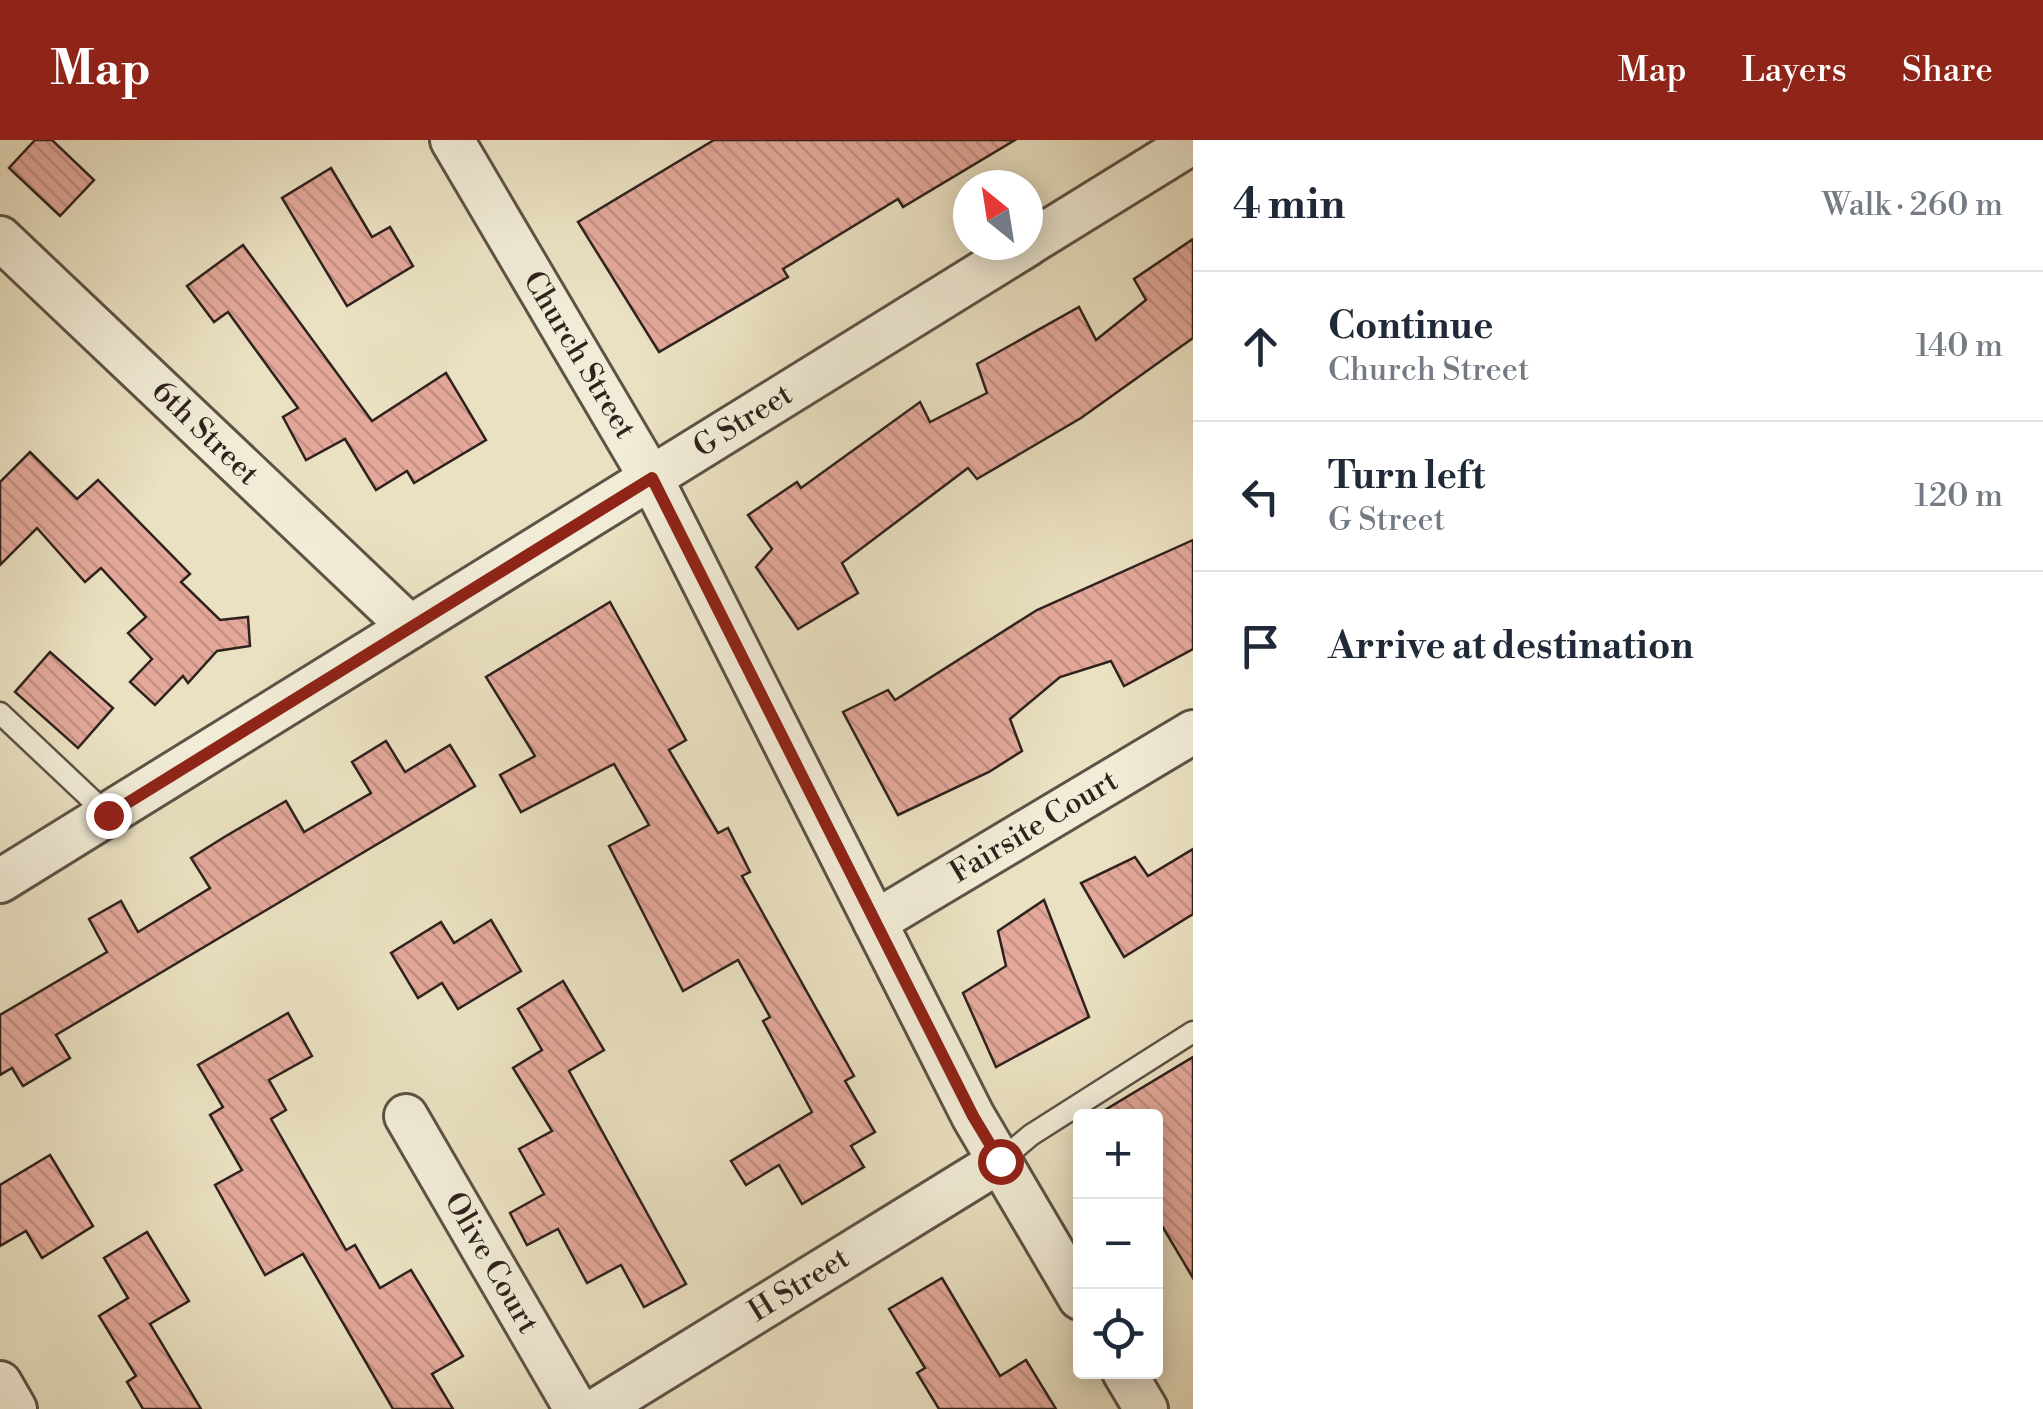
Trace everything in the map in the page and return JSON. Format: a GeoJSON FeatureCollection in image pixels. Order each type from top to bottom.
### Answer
{"type":"FeatureCollection","features":[{"type":"Feature","properties":{"kind":"street","name":"Church Street"},"geometry":{"type":"LineString","coordinates":[[452,140],[652,478],[973,1116],[1075,1289]]}},
{"type":"Feature","properties":{"kind":"street","name":"G Street"},"geometry":{"type":"LineString","coordinates":[[1043,236],[1193,142]]}},
{"type":"Feature","properties":{"kind":"street","name":"6th Street"},"geometry":{"type":"LineString","coordinates":[[0,238],[410,628]]}},
{"type":"Feature","properties":{"kind":"street","name":"G Street"},"geometry":{"type":"LineString","coordinates":[[0,882],[1004,260]]}},
{"type":"Feature","properties":{"kind":"street","name":"Fairsite Court"},"geometry":{"type":"LineString","coordinates":[[875,922],[1193,732]]}},
{"type":"Feature","properties":{"kind":"street","name":"Olive Court"},"geometry":{"type":"LineString","coordinates":[[406,1116],[576,1409]]}},
{"type":"Feature","properties":{"kind":"street","name":"H Street"},"geometry":{"type":"LineString","coordinates":[[598,1409],[1000,1161]]}},
{"type":"Feature","properties":{"kind":"street"},"geometry":{"type":"LineString","coordinates":[[1128,1379],[1146,1409]]}},
{"type":"Feature","properties":{"kind":"street"},"geometry":{"type":"LineString","coordinates":[[0,1383],[15,1409]]}},
{"type":"Feature","properties":{"kind":"lane"},"geometry":{"type":"LineString","coordinates":[[0,713],[108,815]]}},
{"type":"Feature","properties":{"kind":"lane"},"geometry":{"type":"LineString","coordinates":[[1000,1161],[1030,1135],[1193,1032]]}},
{"type":"Feature","properties":{"kind":"building"},"geometry":{"type":"Polygon","coordinates":[[[35,140],[52,140],[94,180],[60,216],[9,168],[35,140]]]}},
{"type":"Feature","properties":{"kind":"building"},"geometry":{"type":"Polygon","coordinates":[[[714,140],[1015,140],[965,170],[953,170],[953,177],[903,207],[898,199],[783,269],[788,277],[659,352],[578,222],[714,140]]]}},
{"type":"Feature","properties":{"kind":"building"},"geometry":{"type":"Polygon","coordinates":[[[331,168],[372,237],[390,227],[413,266],[347,306],[282,198],[331,168]]]}},
{"type":"Feature","properties":{"kind":"building"},"geometry":{"type":"Polygon","coordinates":[[[1193,239],[1193,338],[1081,418],[977,479],[968,468],[842,563],[858,593],[798,629],[756,567],[772,549],[748,515],[797,482],[801,488],[920,402],[930,422],[987,393],[977,364],[1079,307],[1096,340],[1146,300],[1134,279],[1193,239]]]}},
{"type":"Feature","properties":{"kind":"building"},"geometry":{"type":"Polygon","coordinates":[[[243,245],[372,421],[446,373],[486,440],[414,483],[407,471],[376,490],[345,439],[306,460],[283,417],[298,408],[228,312],[214,322],[187,286],[243,245]]]}},
{"type":"Feature","properties":{"kind":"building"},"geometry":{"type":"Polygon","coordinates":[[[30,452],[77,499],[98,480],[190,574],[181,582],[220,620],[248,617],[250,646],[217,651],[188,683],[183,676],[155,705],[130,682],[152,659],[128,633],[146,617],[101,568],[85,582],[37,528],[0,565],[0,482],[30,452]]]}},
{"type":"Feature","properties":{"kind":"building"},"geometry":{"type":"Polygon","coordinates":[[[1193,540],[1193,649],[1124,686],[1111,661],[1060,677],[1010,719],[1022,751],[989,772],[898,815],[843,712],[888,690],[895,700],[1037,610],[1193,540]]]}},
{"type":"Feature","properties":{"kind":"building"},"geometry":{"type":"Polygon","coordinates":[[[610,602],[686,740],[669,750],[718,833],[728,828],[750,872],[742,876],[854,1076],[845,1081],[875,1132],[851,1146],[864,1167],[802,1204],[779,1165],[746,1185],[731,1161],[812,1112],[763,1021],[770,1017],[738,960],[683,991],[609,846],[649,825],[614,764],[521,812],[500,775],[535,756],[486,677],[610,602]]]}},
{"type":"Feature","properties":{"kind":"building"},"geometry":{"type":"Polygon","coordinates":[[[50,652],[113,708],[78,748],[15,692],[50,652]]]}},
{"type":"Feature","properties":{"kind":"building"},"geometry":{"type":"Polygon","coordinates":[[[386,741],[405,772],[450,745],[475,786],[56,1035],[70,1058],[23,1086],[12,1068],[0,1075],[0,1015],[107,952],[89,919],[121,901],[138,932],[210,888],[191,858],[226,836],[286,801],[304,832],[371,793],[352,762],[386,741]]]}},
{"type":"Feature","properties":{"kind":"building"},"geometry":{"type":"Polygon","coordinates":[[[1193,849],[1193,914],[1124,957],[1081,883],[1135,857],[1148,876],[1193,849]]]}},
{"type":"Feature","properties":{"kind":"building"},"geometry":{"type":"Polygon","coordinates":[[[1044,900],[1089,1017],[996,1067],[963,993],[1006,966],[998,931],[1044,900]]]}},
{"type":"Feature","properties":{"kind":"building"},"geometry":{"type":"Polygon","coordinates":[[[491,920],[521,971],[458,1009],[442,983],[418,998],[391,953],[441,922],[454,943],[491,920]]]}},
{"type":"Feature","properties":{"kind":"building"},"geometry":{"type":"Polygon","coordinates":[[[563,981],[604,1050],[569,1071],[686,1284],[644,1307],[621,1265],[587,1283],[558,1229],[527,1245],[510,1213],[544,1194],[519,1149],[552,1131],[513,1068],[542,1050],[518,1009],[563,981]]]}},
{"type":"Feature","properties":{"kind":"building"},"geometry":{"type":"Polygon","coordinates":[[[288,1013],[312,1056],[269,1080],[286,1110],[271,1119],[346,1250],[355,1245],[380,1288],[411,1270],[463,1356],[432,1374],[453,1409],[393,1409],[303,1254],[265,1275],[215,1185],[242,1170],[210,1115],[223,1107],[198,1065],[288,1013]]]}},
{"type":"Feature","properties":{"kind":"building"},"geometry":{"type":"Polygon","coordinates":[[[1193,1057],[1193,1278],[1163,1228],[1163,1109],[1107,1109],[1193,1057]]]}},
{"type":"Feature","properties":{"kind":"building"},"geometry":{"type":"Polygon","coordinates":[[[50,1155],[93,1226],[42,1258],[26,1231],[0,1246],[0,1185],[50,1155]]]}},
{"type":"Feature","properties":{"kind":"building"},"geometry":{"type":"Polygon","coordinates":[[[147,1232],[189,1301],[150,1324],[201,1409],[143,1409],[127,1382],[136,1376],[99,1316],[128,1298],[104,1258],[147,1232]]]}},
{"type":"Feature","properties":{"kind":"building"},"geometry":{"type":"Polygon","coordinates":[[[942,1278],[1000,1376],[1026,1360],[1056,1409],[939,1409],[917,1373],[925,1368],[889,1309],[942,1278]]]}},
{"type":"Feature","properties":{"kind":"route"},"geometry":{"type":"LineString","coordinates":[[108,815],[652,478],[973,1116],[1000,1161]]}}]}
